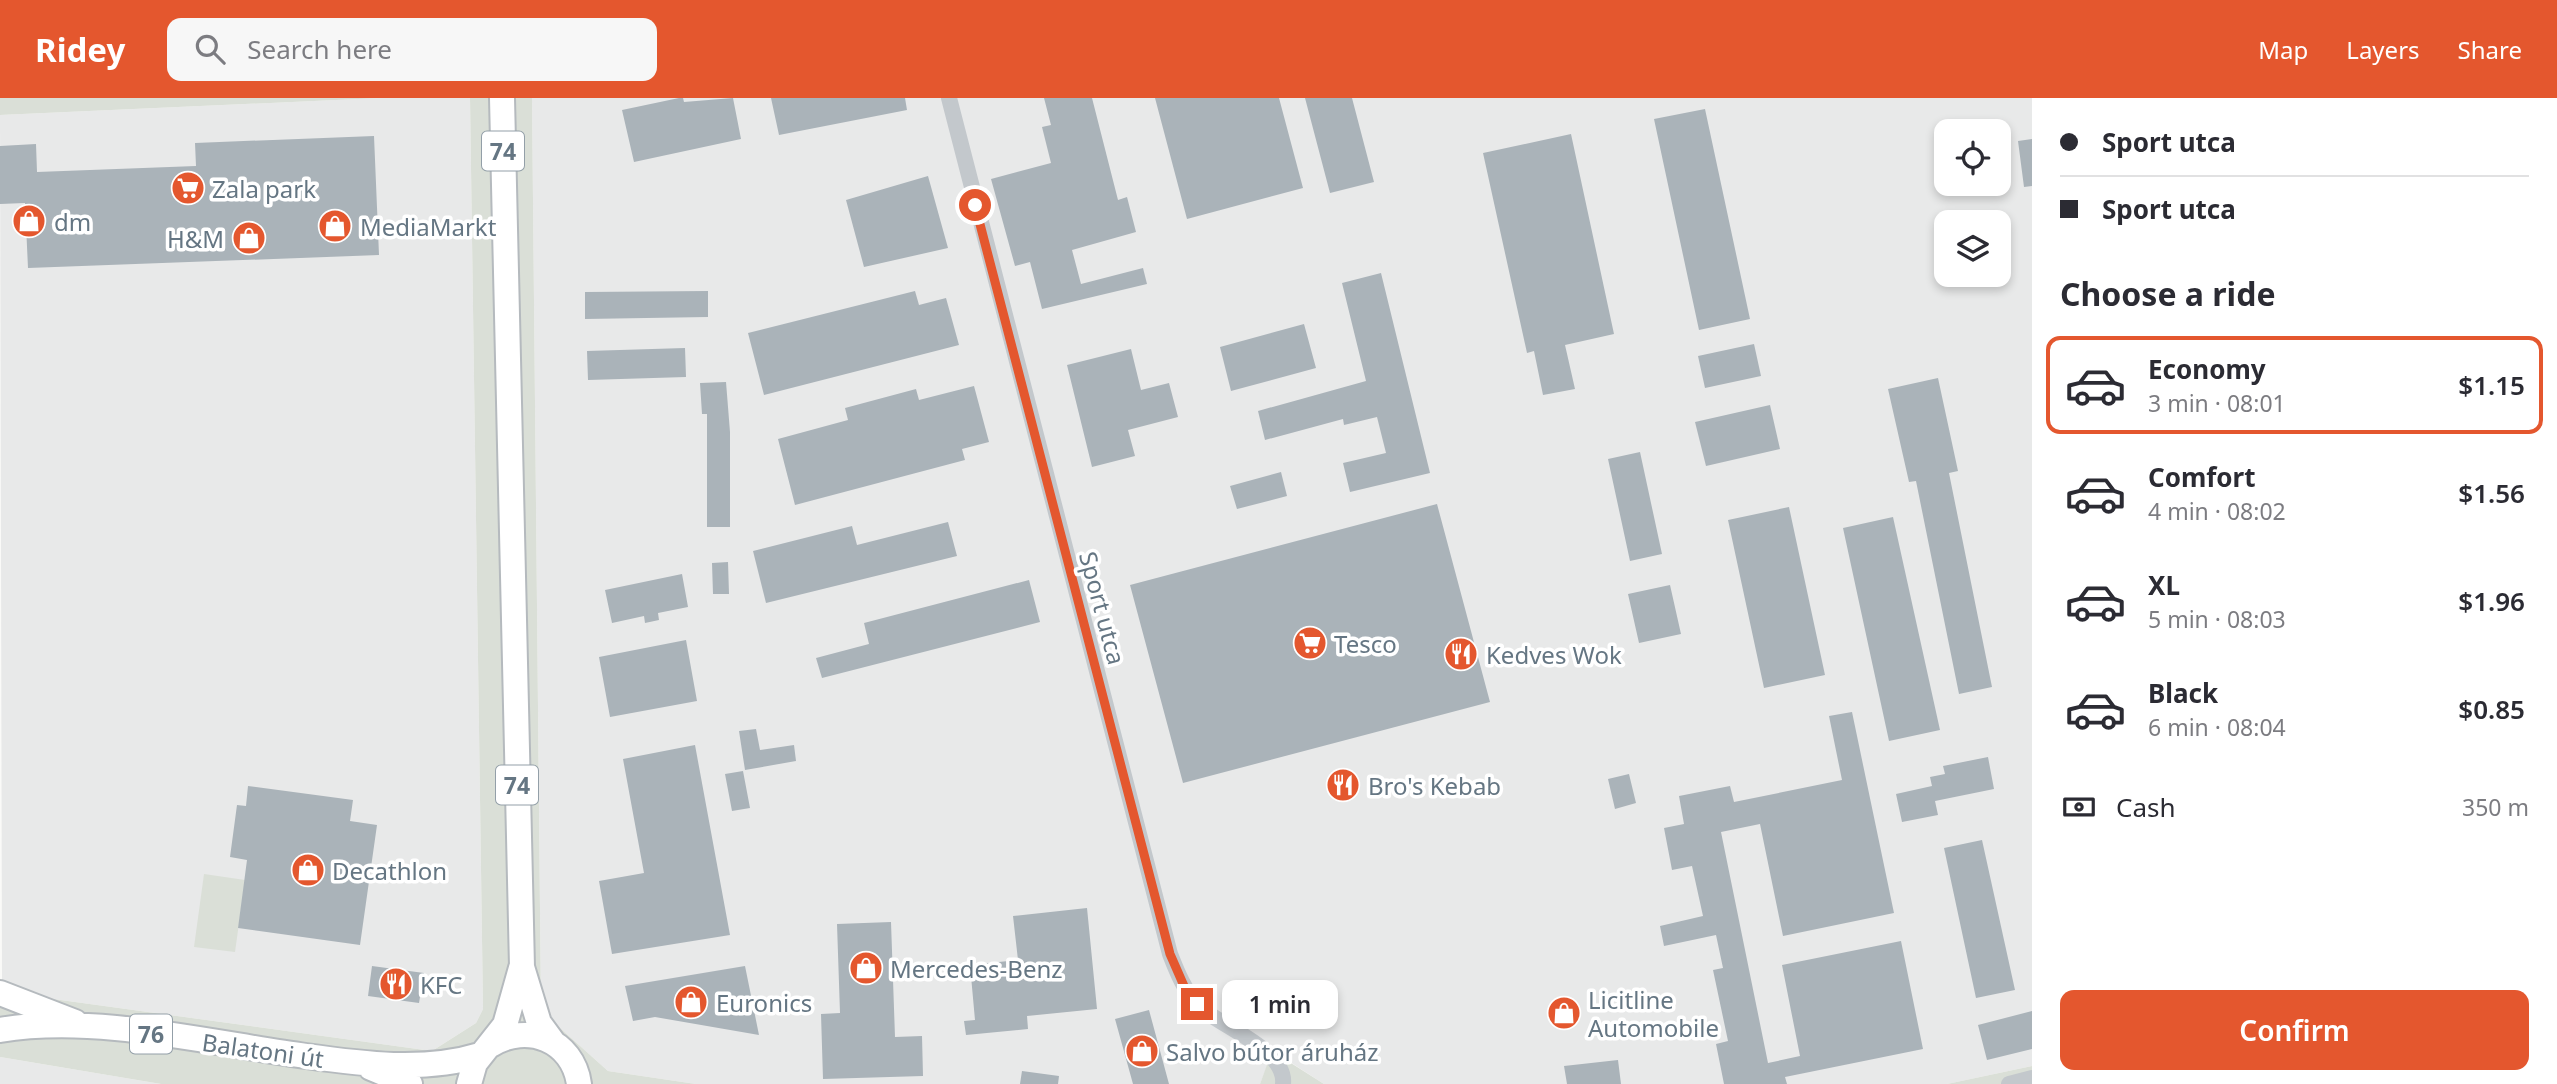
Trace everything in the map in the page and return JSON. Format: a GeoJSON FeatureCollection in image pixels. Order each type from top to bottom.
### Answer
{"type":"FeatureCollection","features":[{"type":"Feature","properties":{"kind":"main road","name":"74"},"geometry":{"type":"LineString","coordinates":[[502,98],[522,967],[539,1023],[575,1073]]}},
{"type":"Feature","properties":{"kind":"main road","name":"74"},"geometry":{"type":"LineString","coordinates":[[469,1084],[485,1050],[505,1026],[522,967]]}},
{"type":"Feature","properties":{"kind":"main road","name":"Balatoni út"},"geometry":{"type":"LineString","coordinates":[[0,993],[82,1024]]}},
{"type":"Feature","properties":{"kind":"main road","name":"Balatoni út"},"geometry":{"type":"LineString","coordinates":[[0,1030],[82,1024],[360,1064]]}},
{"type":"Feature","properties":{"kind":"main road"},"geometry":{"type":"LineString","coordinates":[[485,1050],[516,1034],[535,1035],[553,1042]]}},
{"type":"Feature","properties":{"kind":"main road","name":"76"},"geometry":{"type":"LineString","coordinates":[[360,1064],[456,1062],[485,1050]]}},
{"type":"Feature","properties":{"kind":"main road","name":"76"},"geometry":{"type":"LineString","coordinates":[[360,1064],[410,1084]]}},
{"type":"Feature","properties":{"kind":"main road"},"geometry":{"type":"LineString","coordinates":[[575,1073],[602,1084]]}},
{"type":"Feature","properties":{"kind":"street","name":"Sport utca"},"geometry":{"type":"LineString","coordinates":[[949,98],[1170,954],[1184,986],[1197,1004],[1221,1025],[1266,1051],[1278,1065],[1283,1084]]}},
{"type":"Feature","properties":{"kind":"street"},"geometry":{"type":"LineString","coordinates":[[2010,1084],[2032,1078]]}},
{"type":"Feature","properties":{"kind":"shaded area"},"geometry":{"type":"Polygon","coordinates":[[[0,98],[380,98],[0,115],[0,98]]]}},
{"type":"Feature","properties":{"kind":"shaded area"},"geometry":{"type":"Polygon","coordinates":[[[380,98],[470,98],[483,1009],[476,1023],[432,1051],[46,998],[2,982],[0,115],[380,98]]]}},
{"type":"Feature","properties":{"kind":"shaded area"},"geometry":{"type":"Polygon","coordinates":[[[470,98],[532,98],[541,1011],[608,1071],[696,1084],[161,1084],[0,1057],[0,980],[46,998],[432,1051],[476,1023],[483,1009],[470,98]]]}},
{"type":"Feature","properties":{"kind":"shaded area"},"geometry":{"type":"Polygon","coordinates":[[[532,98],[2032,98],[2032,1066],[1947,1084],[1324,1084],[1273,1051],[1260,1084],[696,1084],[608,1071],[541,1011],[532,98]]]}},
{"type":"Feature","properties":{"kind":"shaded area"},"geometry":{"type":"Polygon","coordinates":[[[204,874],[245,880],[235,952],[194,947],[204,874]]]}},
{"type":"Feature","properties":{"kind":"shaded area"},"geometry":{"type":"Polygon","coordinates":[[[1272,1051],[1324,1084],[1260,1084],[1272,1051]]]}},
{"type":"Feature","properties":{"kind":"shaded area"},"geometry":{"type":"Polygon","coordinates":[[[0,1057],[161,1084],[0,1084],[0,1057]]]}},
{"type":"Feature","properties":{"kind":"shaded area"},"geometry":{"type":"Polygon","coordinates":[[[2032,1066],[2032,1084],[1947,1084],[2032,1066]]]}},
{"type":"Feature","properties":{"kind":"building"},"geometry":{"type":"Polygon","coordinates":[[[683,98],[684,102],[733,98],[741,139],[634,162],[622,110],[683,98]]]}},
{"type":"Feature","properties":{"kind":"building"},"geometry":{"type":"Polygon","coordinates":[[[771,98],[905,98],[907,110],[779,135],[771,98]]]}},
{"type":"Feature","properties":{"kind":"building"},"geometry":{"type":"Polygon","coordinates":[[[1044,98],[1092,98],[1118,200],[1127,197],[1136,232],[1072,250],[1081,284],[1143,268],[1147,284],[1042,309],[1030,262],[1015,266],[991,179],[1051,163],[1042,127],[1051,125],[1044,98]]]}},
{"type":"Feature","properties":{"kind":"building"},"geometry":{"type":"Polygon","coordinates":[[[1155,98],[1279,98],[1303,188],[1187,219],[1155,98]]]}},
{"type":"Feature","properties":{"kind":"building"},"geometry":{"type":"Polygon","coordinates":[[[1305,98],[1352,98],[1374,182],[1330,193],[1305,98]]]}},
{"type":"Feature","properties":{"kind":"building"},"geometry":{"type":"Polygon","coordinates":[[[1705,109],[1750,319],[1699,330],[1654,119],[1705,109]]]}},
{"type":"Feature","properties":{"kind":"building"},"geometry":{"type":"Polygon","coordinates":[[[1571,134],[1614,334],[1565,345],[1575,389],[1543,395],[1534,351],[1527,353],[1483,153],[1571,134]]]}},
{"type":"Feature","properties":{"kind":"building","name":"Zala park"},"geometry":{"type":"Polygon","coordinates":[[[374,136],[379,255],[28,268],[25,203],[0,204],[0,146],[36,144],[37,172],[196,166],[195,143],[374,136]]]}},
{"type":"Feature","properties":{"kind":"building"},"geometry":{"type":"Polygon","coordinates":[[[2032,139],[2032,186],[2024,187],[2018,141],[2032,139]]]}},
{"type":"Feature","properties":{"kind":"building"},"geometry":{"type":"Polygon","coordinates":[[[928,176],[948,248],[864,267],[846,200],[928,176]]]}},
{"type":"Feature","properties":{"kind":"building"},"geometry":{"type":"Polygon","coordinates":[[[1381,273],[1430,473],[1350,492],[1343,463],[1386,453],[1377,417],[1344,425],[1343,419],[1265,440],[1258,411],[1366,381],[1342,283],[1381,273]]]}},
{"type":"Feature","properties":{"kind":"building"},"geometry":{"type":"Polygon","coordinates":[[[708,291],[708,317],[585,319],[585,292],[708,291]]]}},
{"type":"Feature","properties":{"kind":"building"},"geometry":{"type":"Polygon","coordinates":[[[915,291],[919,305],[946,298],[959,345],[764,395],[748,333],[915,291]]]}},
{"type":"Feature","properties":{"kind":"building"},"geometry":{"type":"Polygon","coordinates":[[[1304,324],[1316,368],[1231,391],[1220,347],[1304,324]]]}},
{"type":"Feature","properties":{"kind":"building"},"geometry":{"type":"Polygon","coordinates":[[[1754,344],[1761,376],[1705,388],[1698,356],[1754,344]]]}},
{"type":"Feature","properties":{"kind":"building"},"geometry":{"type":"Polygon","coordinates":[[[685,348],[686,377],[588,380],[587,351],[685,348]]]}},
{"type":"Feature","properties":{"kind":"building"},"geometry":{"type":"Polygon","coordinates":[[[1131,349],[1141,390],[1169,383],[1178,417],[1128,430],[1135,456],[1092,467],[1067,365],[1131,349]]]}},
{"type":"Feature","properties":{"kind":"building"},"geometry":{"type":"Polygon","coordinates":[[[1938,378],[1958,471],[1949,473],[1992,687],[1959,694],[1916,481],[1909,482],[1888,389],[1938,378]]]}},
{"type":"Feature","properties":{"kind":"building"},"geometry":{"type":"Polygon","coordinates":[[[726,382],[730,432],[730,527],[707,527],[707,414],[702,414],[700,383],[726,382]]]}},
{"type":"Feature","properties":{"kind":"building"},"geometry":{"type":"Polygon","coordinates":[[[974,386],[989,442],[962,449],[965,460],[795,505],[778,439],[848,420],[845,408],[916,389],[919,400],[974,386]]]}},
{"type":"Feature","properties":{"kind":"building"},"geometry":{"type":"Polygon","coordinates":[[[1770,405],[1780,449],[1706,466],[1695,422],[1770,405]]]}},
{"type":"Feature","properties":{"kind":"building"},"geometry":{"type":"Polygon","coordinates":[[[1640,452],[1662,554],[1630,561],[1608,459],[1640,452]]]}},
{"type":"Feature","properties":{"kind":"building"},"geometry":{"type":"Polygon","coordinates":[[[1281,472],[1287,496],[1237,509],[1230,486],[1281,472]]]}},
{"type":"Feature","properties":{"kind":"building","name":"Tesco"},"geometry":{"type":"Polygon","coordinates":[[[1437,504],[1490,702],[1183,783],[1130,585],[1437,504]]]}},
{"type":"Feature","properties":{"kind":"building"},"geometry":{"type":"Polygon","coordinates":[[[1789,507],[1825,675],[1764,688],[1728,520],[1789,507]]]}},
{"type":"Feature","properties":{"kind":"building"},"geometry":{"type":"Polygon","coordinates":[[[1893,517],[1940,730],[1889,741],[1843,528],[1893,517]]]}},
{"type":"Feature","properties":{"kind":"building"},"geometry":{"type":"Polygon","coordinates":[[[948,522],[957,556],[766,603],[753,551],[852,526],[857,545],[948,522]]]}},
{"type":"Feature","properties":{"kind":"building"},"geometry":{"type":"Polygon","coordinates":[[[728,562],[729,594],[713,594],[712,563],[728,562]]]}},
{"type":"Feature","properties":{"kind":"building"},"geometry":{"type":"Polygon","coordinates":[[[682,574],[688,607],[658,613],[659,620],[645,623],[644,616],[612,623],[605,590],[682,574]]]}},
{"type":"Feature","properties":{"kind":"building"},"geometry":{"type":"Polygon","coordinates":[[[1029,580],[1040,622],[822,678],[816,658],[869,644],[864,623],[1029,580]]]}},
{"type":"Feature","properties":{"kind":"building"},"geometry":{"type":"Polygon","coordinates":[[[1670,585],[1681,634],[1639,643],[1628,594],[1670,585]]]}},
{"type":"Feature","properties":{"kind":"building"},"geometry":{"type":"Polygon","coordinates":[[[686,640],[697,701],[610,717],[599,657],[686,640]]]}},
{"type":"Feature","properties":{"kind":"building"},"geometry":{"type":"Polygon","coordinates":[[[1852,712],[1894,913],[1783,936],[1760,824],[1721,832],[1768,1063],[1800,1056],[1782,965],[1901,941],[1923,1049],[1785,1077],[1787,1084],[1724,1084],[1716,1044],[1728,1041],[1713,970],[1723,968],[1716,935],[1664,946],[1660,926],[1703,916],[1692,866],[1672,870],[1664,828],[1684,824],[1679,796],[1730,786],[1734,802],[1842,780],[1829,716],[1852,712]]]}},
{"type":"Feature","properties":{"kind":"building"},"geometry":{"type":"Polygon","coordinates":[[[756,729],[760,750],[794,745],[796,761],[745,770],[739,731],[756,729]]]}},
{"type":"Feature","properties":{"kind":"building"},"geometry":{"type":"Polygon","coordinates":[[[695,745],[730,935],[612,954],[599,881],[644,873],[623,759],[695,745]]]}},
{"type":"Feature","properties":{"kind":"building"},"geometry":{"type":"Polygon","coordinates":[[[1988,757],[1994,789],[1935,801],[1938,815],[1902,822],[1896,794],[1932,786],[1930,777],[1945,774],[1943,766],[1988,757]]]}},
{"type":"Feature","properties":{"kind":"building"},"geometry":{"type":"Polygon","coordinates":[[[743,771],[750,808],[732,811],[725,774],[743,771]]]}},
{"type":"Feature","properties":{"kind":"building"},"geometry":{"type":"Polygon","coordinates":[[[1629,774],[1636,803],[1615,809],[1608,779],[1629,774]]]}},
{"type":"Feature","properties":{"kind":"building","name":"Decathlon"},"geometry":{"type":"Polygon","coordinates":[[[248,786],[353,800],[350,821],[377,825],[360,945],[238,928],[247,860],[230,857],[237,805],[246,806],[248,786]]]}},
{"type":"Feature","properties":{"kind":"building"},"geometry":{"type":"Polygon","coordinates":[[[1982,840],[2015,990],[1976,998],[1944,848],[1982,840]]]}},
{"type":"Feature","properties":{"kind":"building"},"geometry":{"type":"Polygon","coordinates":[[[1087,908],[1097,1009],[1027,1016],[1028,1029],[966,1035],[964,1021],[975,1020],[970,965],[1018,960],[1013,916],[1087,908]]]}},
{"type":"Feature","properties":{"kind":"building","name":"Mercedes-Benz"},"geometry":{"type":"Polygon","coordinates":[[[891,922],[895,1037],[922,1036],[923,1076],[823,1079],[821,1014],[840,1013],[837,924],[891,922]]]}},
{"type":"Feature","properties":{"kind":"building","name":"KFC"},"geometry":{"type":"Polygon","coordinates":[[[372,966],[424,973],[419,1003],[368,996],[372,966]]]}},
{"type":"Feature","properties":{"kind":"building","name":"Euronics"},"geometry":{"type":"Polygon","coordinates":[[[745,966],[759,1035],[655,1017],[633,1021],[625,986],[745,966]]]}},
{"type":"Feature","properties":{"kind":"building","name":"Salvo bútor áruház"},"geometry":{"type":"Polygon","coordinates":[[[1149,1010],[1169,1084],[1133,1084],[1115,1019],[1149,1010]]]}},
{"type":"Feature","properties":{"kind":"building"},"geometry":{"type":"Polygon","coordinates":[[[2032,1011],[2032,1049],[1987,1060],[1978,1025],[2032,1011]]]}},
{"type":"Feature","properties":{"kind":"building"},"geometry":{"type":"Polygon","coordinates":[[[1618,1060],[1621,1084],[1567,1084],[1564,1066],[1618,1060]]]}},
{"type":"Feature","properties":{"kind":"building"},"geometry":{"type":"Polygon","coordinates":[[[1022,1071],[1059,1076],[1058,1084],[1020,1084],[1022,1071]]]}},
{"type":"Feature","properties":{"kind":"place","name":"Zala park"},"geometry":{"type":"Point","coordinates":[188,188]}},
{"type":"Feature","properties":{"kind":"place","name":"dm"},"geometry":{"type":"Point","coordinates":[29,221]}},
{"type":"Feature","properties":{"kind":"place","name":"MediaMarkt"},"geometry":{"type":"Point","coordinates":[335,226]}},
{"type":"Feature","properties":{"kind":"place","name":"H&M"},"geometry":{"type":"Point","coordinates":[249,238]}},
{"type":"Feature","properties":{"kind":"place","name":"Tesco"},"geometry":{"type":"Point","coordinates":[1310,643]}},
{"type":"Feature","properties":{"kind":"place","name":"Kedves Wok"},"geometry":{"type":"Point","coordinates":[1461,654]}},
{"type":"Feature","properties":{"kind":"place","name":"Bro's Kebab"},"geometry":{"type":"Point","coordinates":[1343,785]}},
{"type":"Feature","properties":{"kind":"place","name":"Decathlon"},"geometry":{"type":"Point","coordinates":[308,870]}},
{"type":"Feature","properties":{"kind":"place","name":"Mercedes-Benz"},"geometry":{"type":"Point","coordinates":[866,968]}},
{"type":"Feature","properties":{"kind":"place","name":"KFC"},"geometry":{"type":"Point","coordinates":[396,984]}},
{"type":"Feature","properties":{"kind":"place","name":"Euronics"},"geometry":{"type":"Point","coordinates":[691,1002]}},
{"type":"Feature","properties":{"kind":"place","name":"Licitline Automobile"},"geometry":{"type":"Point","coordinates":[1564,1013]}},
{"type":"Feature","properties":{"kind":"place","name":"Salvo bútor áruház"},"geometry":{"type":"Point","coordinates":[1142,1051]}},
{"type":"Feature","properties":{"kind":"route"},"geometry":{"type":"LineString","coordinates":[[975,205],[1170,954],[1184,986],[1197,1004]]}}]}
